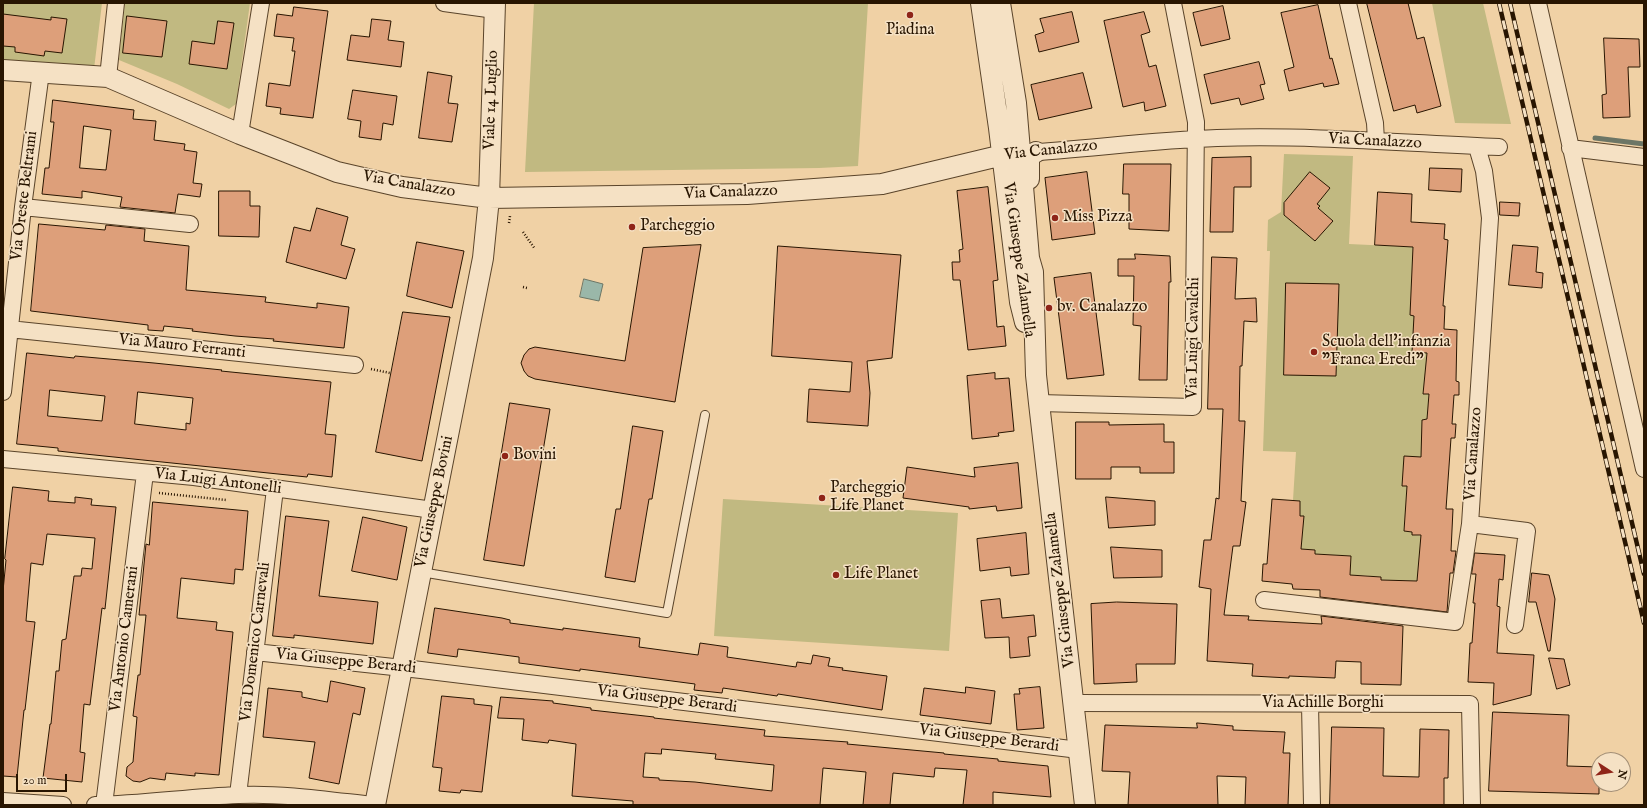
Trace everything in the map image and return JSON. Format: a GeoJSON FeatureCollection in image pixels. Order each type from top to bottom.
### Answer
{"type":"FeatureCollection","features":[{"type":"Feature","properties":{"kind":"street"},"geometry":{"type":"LineString","coordinates":[[108,77],[116,3]]}},
{"type":"Feature","properties":{"kind":"street"},"geometry":{"type":"LineString","coordinates":[[240,134],[261,3]]}},
{"type":"Feature","properties":{"kind":"street"},"geometry":{"type":"LineString","coordinates":[[444,3],[495,6]]}},
{"type":"Feature","properties":{"kind":"street"},"geometry":{"type":"LineString","coordinates":[[1173,3],[1196,122],[1196,139]]}},
{"type":"Feature","properties":{"kind":"street"},"geometry":{"type":"LineString","coordinates":[[1348,3],[1375,123],[1376,142]]}},
{"type":"Feature","properties":{"kind":"street"},"geometry":{"type":"LineString","coordinates":[[1538,3],[1644,469]]}},
{"type":"Feature","properties":{"kind":"street","name":"Via Giuseppe Zalamella"},"geometry":{"type":"LineString","coordinates":[[988,4],[1020,151],[1020,302],[1036,375]]}},
{"type":"Feature","properties":{"kind":"street","name":"Viale 14 Luglio"},"geometry":{"type":"LineString","coordinates":[[489,198],[495,6]]}},
{"type":"Feature","properties":{"kind":"street","name":"Via Canalazzo"},"geometry":{"type":"LineString","coordinates":[[3,70],[108,77],[240,134],[337,172],[402,187],[489,198],[747,194],[882,184],[1020,151],[1172,139],[1276,138],[1499,148]]}},
{"type":"Feature","properties":{"kind":"street","name":"Via Oreste Beltrami"},"geometry":{"type":"LineString","coordinates":[[3,392],[23,207],[40,72]]}},
{"type":"Feature","properties":{"kind":"street","name":"Via Luigi Cavalchi"},"geometry":{"type":"LineString","coordinates":[[1039,403],[1193,407],[1196,139]]}},
{"type":"Feature","properties":{"kind":"street","name":"Via Canalazzo"},"geometry":{"type":"LineString","coordinates":[[1264,600],[1455,622],[1470,524],[1490,218],[1484,171],[1477,146]]}},
{"type":"Feature","properties":{"kind":"street"},"geometry":{"type":"LineString","coordinates":[[1570,148],[1644,157]]}},
{"type":"Feature","properties":{"kind":"street","name":"Via Giuseppe Zalamella"},"geometry":{"type":"LineString","coordinates":[[1020,151],[1029,156],[1028,169],[1034,229],[1033,272],[1036,375],[1085,805]]}},
{"type":"Feature","properties":{"kind":"street","name":"Via Giuseppe Bovini"},"geometry":{"type":"LineString","coordinates":[[373,805],[402,668],[483,258],[489,198]]}},
{"type":"Feature","properties":{"kind":"street"},"geometry":{"type":"LineString","coordinates":[[23,207],[190,224]]}},
{"type":"Feature","properties":{"kind":"street","name":"Via Mauro Ferranti"},"geometry":{"type":"LineString","coordinates":[[10,329],[355,365]]}},
{"type":"Feature","properties":{"kind":"street","name":"Via Luigi Antonelli"},"geometry":{"type":"LineString","coordinates":[[3,459],[194,477],[433,510]]}},
{"type":"Feature","properties":{"kind":"street","name":"Via Antonio Camerani"},"geometry":{"type":"LineString","coordinates":[[104,805],[145,473]]}},
{"type":"Feature","properties":{"kind":"street","name":"Via Domenico Carnevali"},"geometry":{"type":"LineString","coordinates":[[238,795],[275,489]]}},
{"type":"Feature","properties":{"kind":"street","name":"Via Canalazzo"},"geometry":{"type":"LineString","coordinates":[[1470,524],[1527,531],[1515,625]]}},
{"type":"Feature","properties":{"kind":"street","name":"Via Giuseppe Berardi"},"geometry":{"type":"LineString","coordinates":[[255,652],[402,668],[1079,750]]}},
{"type":"Feature","properties":{"kind":"street","name":"Via Achille Borghi"},"geometry":{"type":"LineString","coordinates":[[1074,703],[1470,704],[1472,805]]}},
{"type":"Feature","properties":{"kind":"street"},"geometry":{"type":"LineString","coordinates":[[1310,704],[1312,805]]}},
{"type":"Feature","properties":{"kind":"street"},"geometry":{"type":"LineString","coordinates":[[94,805],[238,795],[279,795],[373,805]]}},
{"type":"Feature","properties":{"kind":"street"},"geometry":{"type":"LineString","coordinates":[[3,801],[63,805]]}},
{"type":"Feature","properties":{"kind":"lane"},"geometry":{"type":"LineString","coordinates":[[420,572],[667,613],[705,415]]}},
{"type":"Feature","properties":{"kind":"path"},"geometry":{"type":"LineString","coordinates":[[523,232],[535,249]]}},
{"type":"Feature","properties":{"kind":"path"},"geometry":{"type":"LineString","coordinates":[[522,287],[527,288]]}},
{"type":"Feature","properties":{"kind":"path"},"geometry":{"type":"LineString","coordinates":[[355,365],[390,373]]}},
{"type":"Feature","properties":{"kind":"shaded area"},"geometry":{"type":"Polygon","coordinates":[[[3,3],[102,3],[94,69],[3,63],[3,3]]]}},
{"type":"Feature","properties":{"kind":"shaded area"},"geometry":{"type":"Polygon","coordinates":[[[125,3],[250,3],[236,104],[229,109],[177,84],[119,60],[125,3]]]}},
{"type":"Feature","properties":{"kind":"shaded area"},"geometry":{"type":"Polygon","coordinates":[[[534,3],[868,3],[858,166],[819,168],[525,172],[534,3]]]}},
{"type":"Feature","properties":{"kind":"shaded area"},"geometry":{"type":"Polygon","coordinates":[[[1432,3],[1483,3],[1511,124],[1455,123],[1432,3]]]}},
{"type":"Feature","properties":{"kind":"shaded area"},"geometry":{"type":"Polygon","coordinates":[[[1284,154],[1353,156],[1349,244],[1413,247],[1410,315],[1414,316],[1431,353],[1426,366],[1423,393],[1429,394],[1427,419],[1422,420],[1422,443],[1425,457],[1407,486],[1404,531],[1412,532],[1412,535],[1425,536],[1421,581],[1381,580],[1381,577],[1360,575],[1350,578],[1351,556],[1315,554],[1315,550],[1298,549],[1300,501],[1293,500],[1296,452],[1263,451],[1270,251],[1267,251],[1268,220],[1281,212],[1284,154]]]}},
{"type":"Feature","properties":{"kind":"shaded area"},"geometry":{"type":"Polygon","coordinates":[[[584,279],[603,284],[599,301],[580,297],[584,279]]]}},
{"type":"Feature","properties":{"kind":"shaded area","name":"Life Planet"},"geometry":{"type":"Polygon","coordinates":[[[723,499],[958,513],[949,651],[714,636],[723,499]]]}},
{"type":"Feature","properties":{"kind":"building"},"geometry":{"type":"Polygon","coordinates":[[[1367,3],[1408,3],[1417,39],[1424,37],[1441,106],[1417,113],[1415,105],[1394,111],[1367,3]]]}},
{"type":"Feature","properties":{"kind":"building"},"geometry":{"type":"Polygon","coordinates":[[[1318,5],[1330,59],[1332,58],[1339,84],[1324,87],[1323,83],[1289,91],[1284,70],[1294,67],[1281,13],[1318,5]]]}},
{"type":"Feature","properties":{"kind":"building"},"geometry":{"type":"Polygon","coordinates":[[[1223,6],[1230,39],[1201,46],[1193,13],[1223,6]]]}},
{"type":"Feature","properties":{"kind":"building"},"geometry":{"type":"Polygon","coordinates":[[[294,7],[328,11],[313,118],[280,114],[281,108],[266,106],[269,83],[290,86],[295,51],[292,51],[294,38],[274,36],[277,14],[292,16],[294,7]]]}},
{"type":"Feature","properties":{"kind":"building"},"geometry":{"type":"Polygon","coordinates":[[[1072,12],[1079,42],[1039,52],[1035,35],[1044,32],[1040,19],[1072,12]]]}},
{"type":"Feature","properties":{"kind":"building"},"geometry":{"type":"Polygon","coordinates":[[[1144,12],[1150,32],[1141,35],[1149,67],[1156,65],[1166,106],[1145,111],[1144,102],[1123,107],[1104,21],[1144,12]]]}},
{"type":"Feature","properties":{"kind":"building"},"geometry":{"type":"Polygon","coordinates":[[[3,14],[51,20],[51,17],[67,19],[62,53],[45,51],[44,56],[15,52],[15,47],[3,46],[3,14]]]}},
{"type":"Feature","properties":{"kind":"building"},"geometry":{"type":"Polygon","coordinates":[[[127,16],[167,21],[162,57],[123,53],[127,16]]]}},
{"type":"Feature","properties":{"kind":"building"},"geometry":{"type":"Polygon","coordinates":[[[372,19],[391,21],[388,40],[404,42],[401,67],[347,60],[351,35],[369,37],[372,19]]]}},
{"type":"Feature","properties":{"kind":"building"},"geometry":{"type":"Polygon","coordinates":[[[218,21],[234,23],[227,69],[189,64],[192,41],[214,44],[218,21]]]}},
{"type":"Feature","properties":{"kind":"building"},"geometry":{"type":"Polygon","coordinates":[[[1604,38],[1639,39],[1640,67],[1628,67],[1630,117],[1603,118],[1602,95],[1606,94],[1604,38]]]}},
{"type":"Feature","properties":{"kind":"building"},"geometry":{"type":"Polygon","coordinates":[[[1259,62],[1265,84],[1260,85],[1264,99],[1241,105],[1239,98],[1211,104],[1204,75],[1259,62]]]}},
{"type":"Feature","properties":{"kind":"building"},"geometry":{"type":"Polygon","coordinates":[[[428,72],[452,76],[448,103],[458,104],[452,142],[419,138],[428,72]]]}},
{"type":"Feature","properties":{"kind":"building"},"geometry":{"type":"Polygon","coordinates":[[[1083,73],[1092,108],[1039,120],[1031,85],[1083,73]]]}},
{"type":"Feature","properties":{"kind":"building"},"geometry":{"type":"Polygon","coordinates":[[[353,90],[397,96],[393,125],[383,123],[381,140],[359,137],[361,121],[348,119],[353,90]]]}},
{"type":"Feature","properties":{"kind":"building"},"geometry":{"type":"Polygon","coordinates":[[[53,100],[134,110],[133,119],[156,121],[154,140],[185,144],[184,150],[197,152],[193,183],[202,184],[200,197],[178,194],[175,213],[120,207],[122,197],[82,191],[82,198],[42,194],[45,168],[49,168],[54,122],[51,122],[53,100]],[[84,126],[80,168],[106,170],[111,130],[84,126]]]}},
{"type":"Feature","properties":{"kind":"building"},"geometry":{"type":"Polygon","coordinates":[[[1251,157],[1251,187],[1234,187],[1233,232],[1210,232],[1212,158],[1251,157]]]}},
{"type":"Feature","properties":{"kind":"building"},"geometry":{"type":"Polygon","coordinates":[[[1124,164],[1171,164],[1169,231],[1129,229],[1129,194],[1123,194],[1124,164]]]}},
{"type":"Feature","properties":{"kind":"building"},"geometry":{"type":"Polygon","coordinates":[[[1430,168],[1462,169],[1461,192],[1429,190],[1430,168]]]}},
{"type":"Feature","properties":{"kind":"building"},"geometry":{"type":"Polygon","coordinates":[[[1087,172],[1095,234],[1052,240],[1045,178],[1087,172]]]}},
{"type":"Feature","properties":{"kind":"building"},"geometry":{"type":"Polygon","coordinates":[[[1310,172],[1330,188],[1317,204],[1320,206],[1318,208],[1333,221],[1315,241],[1284,215],[1284,203],[1310,172]]]}},
{"type":"Feature","properties":{"kind":"building"},"geometry":{"type":"Polygon","coordinates":[[[988,187],[998,280],[993,281],[997,327],[1004,326],[1006,346],[968,350],[960,280],[953,280],[952,262],[960,262],[959,250],[963,249],[957,191],[988,187]]]}},
{"type":"Feature","properties":{"kind":"building"},"geometry":{"type":"Polygon","coordinates":[[[219,191],[250,191],[250,206],[260,206],[259,237],[219,236],[219,191]]]}},
{"type":"Feature","properties":{"kind":"building"},"geometry":{"type":"Polygon","coordinates":[[[1378,192],[1412,194],[1411,222],[1445,224],[1444,239],[1448,240],[1443,306],[1445,306],[1444,329],[1457,330],[1456,381],[1459,382],[1459,395],[1454,395],[1452,424],[1456,424],[1455,438],[1451,438],[1446,509],[1453,509],[1451,551],[1456,551],[1453,573],[1450,573],[1447,612],[1320,597],[1320,590],[1293,589],[1292,584],[1262,581],[1263,564],[1267,564],[1272,499],[1300,501],[1300,516],[1304,516],[1301,549],[1315,550],[1315,554],[1351,556],[1350,575],[1381,577],[1381,580],[1417,581],[1421,535],[1412,535],[1412,532],[1404,531],[1407,486],[1402,486],[1404,456],[1421,457],[1422,420],[1427,419],[1429,394],[1423,394],[1427,353],[1412,352],[1414,316],[1410,315],[1413,247],[1375,245],[1378,192]]]}},
{"type":"Feature","properties":{"kind":"building"},"geometry":{"type":"Polygon","coordinates":[[[1500,202],[1520,203],[1519,216],[1500,215],[1500,202]]]}},
{"type":"Feature","properties":{"kind":"building"},"geometry":{"type":"Polygon","coordinates":[[[317,208],[348,217],[341,245],[355,249],[346,279],[286,262],[294,227],[310,231],[317,208]]]}},
{"type":"Feature","properties":{"kind":"building"},"geometry":{"type":"Polygon","coordinates":[[[39,224],[105,230],[106,225],[145,229],[144,241],[189,246],[186,290],[266,297],[265,302],[317,308],[317,303],[349,307],[344,348],[273,341],[274,339],[192,331],[193,329],[164,326],[163,331],[148,330],[148,325],[31,311],[39,224]]]}},
{"type":"Feature","properties":{"kind":"building"},"geometry":{"type":"Polygon","coordinates":[[[417,242],[464,251],[452,308],[407,296],[417,242]]]}},
{"type":"Feature","properties":{"kind":"building"},"geometry":{"type":"Polygon","coordinates":[[[701,245],[675,402],[535,379],[528,376],[524,371],[521,363],[524,355],[529,349],[535,347],[625,361],[643,248],[701,245]]]}},
{"type":"Feature","properties":{"kind":"building"},"geometry":{"type":"Polygon","coordinates":[[[1513,245],[1538,247],[1536,272],[1543,273],[1542,288],[1509,285],[1513,245]]]}},
{"type":"Feature","properties":{"kind":"building"},"geometry":{"type":"Polygon","coordinates":[[[778,246],[901,255],[892,358],[867,361],[870,393],[868,426],[807,422],[809,389],[850,392],[852,362],[772,356],[778,246]]]}},
{"type":"Feature","properties":{"kind":"building"},"geometry":{"type":"Polygon","coordinates":[[[1135,254],[1170,256],[1171,282],[1169,282],[1167,380],[1139,380],[1141,326],[1133,325],[1134,276],[1118,276],[1118,259],[1135,259],[1135,254]]]}},
{"type":"Feature","properties":{"kind":"building"},"geometry":{"type":"Polygon","coordinates":[[[1212,257],[1237,258],[1235,299],[1256,298],[1257,322],[1244,321],[1242,366],[1240,366],[1239,421],[1245,421],[1241,501],[1246,502],[1240,546],[1233,546],[1224,615],[1249,616],[1248,620],[1322,624],[1321,616],[1403,626],[1401,685],[1361,684],[1361,662],[1336,661],[1335,678],[1289,676],[1289,678],[1252,676],[1253,664],[1207,661],[1211,589],[1199,587],[1204,540],[1211,540],[1216,498],[1219,499],[1223,409],[1208,409],[1212,257]]]}},
{"type":"Feature","properties":{"kind":"building"},"geometry":{"type":"Polygon","coordinates":[[[1091,273],[1104,375],[1067,379],[1054,278],[1091,273]]]}},
{"type":"Feature","properties":{"kind":"building"},"geometry":{"type":"Polygon","coordinates":[[[1286,283],[1339,284],[1336,376],[1284,375],[1286,283]]]}},
{"type":"Feature","properties":{"kind":"building"},"geometry":{"type":"Polygon","coordinates":[[[403,312],[450,317],[422,461],[376,452],[403,312]]]}},
{"type":"Feature","properties":{"kind":"building"},"geometry":{"type":"Polygon","coordinates":[[[27,353],[74,358],[75,356],[154,363],[331,382],[325,434],[336,435],[332,477],[308,474],[307,477],[85,454],[58,451],[58,448],[17,444],[27,353]],[[50,390],[48,416],[102,421],[105,396],[50,390]],[[138,392],[135,424],[186,430],[186,423],[190,424],[193,398],[138,392]]]}},
{"type":"Feature","properties":{"kind":"building"},"geometry":{"type":"Polygon","coordinates":[[[995,373],[995,379],[1009,378],[1014,431],[998,433],[999,436],[972,439],[967,376],[995,373]]]}},
{"type":"Feature","properties":{"kind":"building"},"geometry":{"type":"Polygon","coordinates":[[[510,403],[550,409],[524,566],[484,560],[510,403]]]}},
{"type":"Feature","properties":{"kind":"building"},"geometry":{"type":"Polygon","coordinates":[[[1076,422],[1109,422],[1109,425],[1164,424],[1164,442],[1174,442],[1174,473],[1140,473],[1140,467],[1111,467],[1111,479],[1076,479],[1076,422]]]}},
{"type":"Feature","properties":{"kind":"building"},"geometry":{"type":"Polygon","coordinates":[[[633,426],[663,431],[652,499],[649,499],[635,582],[605,577],[616,509],[620,509],[633,426]]]}},
{"type":"Feature","properties":{"kind":"building"},"geometry":{"type":"Polygon","coordinates":[[[1018,463],[1022,508],[997,511],[996,506],[969,509],[969,507],[903,498],[907,467],[975,477],[974,468],[1018,463]]]}},
{"type":"Feature","properties":{"kind":"building"},"geometry":{"type":"Polygon","coordinates":[[[13,487],[49,491],[48,501],[75,503],[75,497],[92,499],[91,505],[116,507],[105,609],[102,608],[90,705],[84,704],[80,752],[85,753],[82,782],[43,778],[51,724],[56,671],[59,671],[62,640],[66,639],[74,576],[81,576],[82,568],[92,569],[95,538],[47,534],[43,565],[31,563],[26,621],[35,622],[17,777],[3,776],[3,591],[13,487]]]}},
{"type":"Feature","properties":{"kind":"building"},"geometry":{"type":"Polygon","coordinates":[[[1106,497],[1155,501],[1155,525],[1109,528],[1106,497]]]}},
{"type":"Feature","properties":{"kind":"building"},"geometry":{"type":"Polygon","coordinates":[[[153,502],[248,511],[243,570],[235,569],[234,584],[181,578],[177,618],[217,622],[216,630],[233,632],[219,775],[195,773],[195,776],[166,773],[165,780],[150,778],[140,782],[133,781],[126,776],[127,767],[133,762],[137,717],[133,716],[138,675],[140,675],[146,615],[139,615],[146,544],[149,545],[153,502]]]}},
{"type":"Feature","properties":{"kind":"building"},"geometry":{"type":"Polygon","coordinates":[[[286,516],[329,521],[319,596],[378,602],[373,644],[294,635],[294,638],[273,636],[286,516]]]}},
{"type":"Feature","properties":{"kind":"building"},"geometry":{"type":"Polygon","coordinates":[[[363,517],[407,527],[397,580],[352,571],[363,517]]]}},
{"type":"Feature","properties":{"kind":"building"},"geometry":{"type":"Polygon","coordinates":[[[1026,533],[1029,574],[1011,576],[1010,567],[980,571],[977,539],[1026,533]]]}},
{"type":"Feature","properties":{"kind":"building"},"geometry":{"type":"Polygon","coordinates":[[[1111,547],[1162,550],[1162,577],[1114,578],[1111,547]]]}},
{"type":"Feature","properties":{"kind":"building"},"geometry":{"type":"Polygon","coordinates":[[[1475,553],[1505,555],[1503,580],[1499,579],[1497,606],[1500,607],[1497,653],[1534,655],[1531,695],[1493,705],[1494,683],[1468,682],[1470,643],[1472,643],[1475,603],[1473,603],[1476,574],[1472,574],[1475,553]]]}},
{"type":"Feature","properties":{"kind":"building"},"geometry":{"type":"Polygon","coordinates":[[[1532,573],[1549,575],[1555,599],[1550,651],[1548,651],[1536,602],[1529,602],[1532,573]]]}},
{"type":"Feature","properties":{"kind":"building"},"geometry":{"type":"Polygon","coordinates":[[[1000,599],[1002,618],[1034,615],[1036,636],[1028,637],[1030,656],[1010,658],[1009,637],[985,638],[981,601],[1000,599]]]}},
{"type":"Feature","properties":{"kind":"building"},"geometry":{"type":"Polygon","coordinates":[[[1117,602],[1177,604],[1175,664],[1136,664],[1137,682],[1094,684],[1091,604],[1117,602]]]}},
{"type":"Feature","properties":{"kind":"building"},"geometry":{"type":"Polygon","coordinates":[[[435,608],[502,618],[510,620],[510,623],[640,638],[639,647],[698,655],[700,643],[728,647],[727,657],[796,667],[797,662],[811,664],[813,655],[830,658],[828,666],[843,668],[842,670],[887,676],[882,710],[778,694],[777,696],[723,688],[722,693],[694,690],[695,684],[580,669],[580,671],[519,663],[519,657],[458,649],[457,657],[428,653],[435,608]]]}},
{"type":"Feature","properties":{"kind":"building"},"geometry":{"type":"Polygon","coordinates":[[[1549,658],[1564,659],[1570,685],[1557,689],[1549,658]]]}},
{"type":"Feature","properties":{"kind":"building"},"geometry":{"type":"Polygon","coordinates":[[[331,681],[365,688],[360,715],[353,713],[339,784],[309,778],[315,742],[263,737],[268,688],[302,692],[302,697],[327,702],[331,681]]]}},
{"type":"Feature","properties":{"kind":"building"},"geometry":{"type":"Polygon","coordinates":[[[966,687],[995,691],[991,724],[920,715],[924,688],[965,693],[966,687]]]}},
{"type":"Feature","properties":{"kind":"building"},"geometry":{"type":"Polygon","coordinates":[[[1040,687],[1044,728],[1017,730],[1014,694],[1020,694],[1019,689],[1040,687]]]}},
{"type":"Feature","properties":{"kind":"building"},"geometry":{"type":"Polygon","coordinates":[[[442,696],[474,699],[474,704],[492,706],[482,792],[461,790],[460,793],[439,791],[442,768],[433,767],[442,696]]]}},
{"type":"Feature","properties":{"kind":"building"},"geometry":{"type":"Polygon","coordinates":[[[501,697],[553,701],[553,703],[591,708],[591,710],[765,730],[764,736],[848,742],[847,744],[944,753],[998,759],[998,761],[1048,766],[1051,797],[993,792],[993,805],[963,805],[967,770],[935,768],[934,777],[893,773],[890,805],[863,805],[866,772],[823,768],[820,805],[633,805],[633,801],[572,796],[576,744],[549,740],[548,743],[522,740],[524,719],[498,718],[501,697]],[[662,749],[661,754],[645,753],[643,777],[659,778],[659,780],[695,782],[772,791],[774,765],[715,759],[716,754],[662,749]]]}},
{"type":"Feature","properties":{"kind":"building"},"geometry":{"type":"Polygon","coordinates":[[[1493,712],[1569,715],[1567,766],[1591,767],[1591,792],[1599,792],[1599,794],[1489,791],[1493,712]]]}},
{"type":"Feature","properties":{"kind":"building"},"geometry":{"type":"Polygon","coordinates":[[[1197,723],[1233,726],[1233,730],[1285,732],[1283,753],[1290,753],[1288,805],[1245,805],[1246,777],[1217,776],[1218,805],[1128,805],[1130,772],[1102,771],[1105,725],[1197,728],[1197,723]]]}},
{"type":"Feature","properties":{"kind":"building"},"geometry":{"type":"Polygon","coordinates":[[[1332,727],[1384,728],[1383,776],[1419,777],[1420,729],[1449,730],[1448,778],[1444,778],[1444,805],[1330,805],[1332,727]]]}},
{"type":"Feature","properties":{"kind":"waterway"},"geometry":{"type":"LineString","coordinates":[[1595,138],[1644,144]]}},
{"type":"Feature","properties":{"kind":"railway"},"geometry":{"type":"LineString","coordinates":[[1499,3],[1644,623]]}},
{"type":"Feature","properties":{"kind":"railway"},"geometry":{"type":"LineString","coordinates":[[1510,3],[1644,574]]}},
{"type":"Feature","properties":{"kind":"place","name":"Piadina"},"geometry":{"type":"Point","coordinates":[910,15]}},
{"type":"Feature","properties":{"kind":"place","name":"Miss Pizza"},"geometry":{"type":"Point","coordinates":[1055,218]}},
{"type":"Feature","properties":{"kind":"place","name":"Parcheggio"},"geometry":{"type":"Point","coordinates":[632,227]}},
{"type":"Feature","properties":{"kind":"place","name":"bv. Canalazzo"},"geometry":{"type":"Point","coordinates":[1049,308]}},
{"type":"Feature","properties":{"kind":"place","name":"Scuola dell'infanzia \"Franca Eredi\""},"geometry":{"type":"Point","coordinates":[1314,352]}},
{"type":"Feature","properties":{"kind":"place","name":"Bovini"},"geometry":{"type":"Point","coordinates":[505,456]}},
{"type":"Feature","properties":{"kind":"place","name":"Parcheggio Life Planet"},"geometry":{"type":"Point","coordinates":[822,498]}},
{"type":"Feature","properties":{"kind":"place","name":"Life Planet"},"geometry":{"type":"Point","coordinates":[836,575]}}]}
